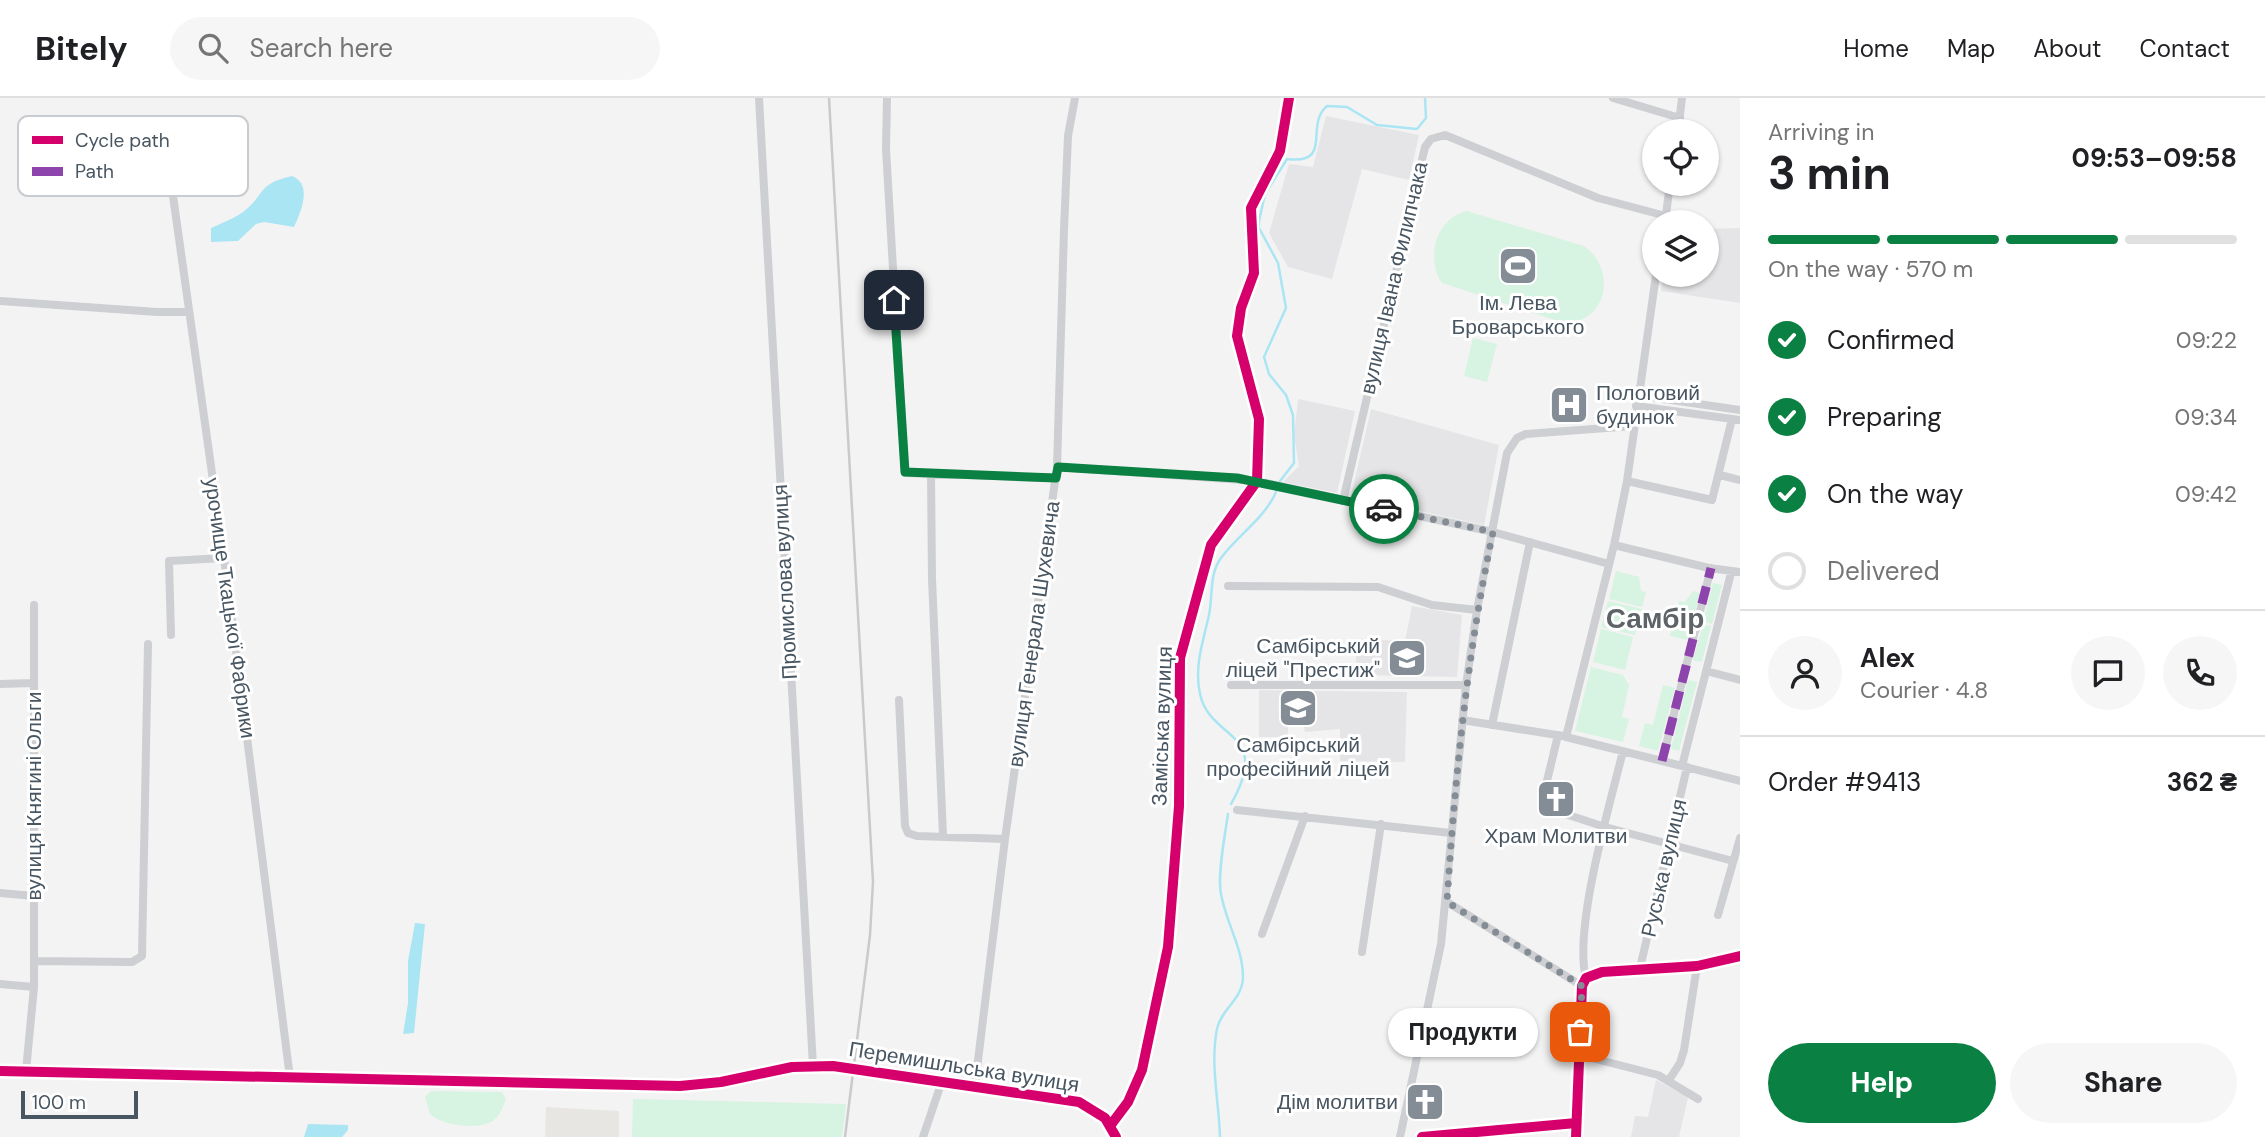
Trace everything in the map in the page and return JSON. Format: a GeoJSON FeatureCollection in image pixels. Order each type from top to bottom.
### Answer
{"type":"FeatureCollection","features":[{"type":"Feature","properties":{"kind":"main road"},"geometry":{"type":"LineString","coordinates":[[1576,1137],[1584,982],[1602,972],[1697,966],[1740,956]]}},
{"type":"Feature","properties":{"kind":"main road","name":"Перемишльська вулиця"},"geometry":{"type":"LineString","coordinates":[[0,1071],[680,1086],[813,1066],[834,1066],[1079,1102],[1098,1111],[1115,1137]]}},
{"type":"Feature","properties":{"kind":"main road"},"geometry":{"type":"LineString","coordinates":[[1422,1137],[1576,1124]]}},
{"type":"Feature","properties":{"kind":"street","name":"Промислова вулиця"},"geometry":{"type":"LineString","coordinates":[[759,98],[813,1066]]}},
{"type":"Feature","properties":{"kind":"street"},"geometry":{"type":"LineString","coordinates":[[887,98],[886,149],[905,472],[1056,478]]}},
{"type":"Feature","properties":{"kind":"street","name":"вулиця Генерала Шухевича"},"geometry":{"type":"LineString","coordinates":[[975,1086],[1006,839],[1058,467],[1063,229],[1068,135],[1075,98]]}},
{"type":"Feature","properties":{"kind":"street"},"geometry":{"type":"LineString","coordinates":[[1257,481],[1259,419],[1237,336],[1237,322],[1254,273],[1251,208],[1280,151],[1289,98]]}},
{"type":"Feature","properties":{"kind":"street"},"geometry":{"type":"LineString","coordinates":[[1613,98],[1680,118],[1682,98]]}},
{"type":"Feature","properties":{"kind":"street","name":"вулиця Івана Филипчака"},"geometry":{"type":"LineString","coordinates":[[1343,500],[1425,147],[1431,139],[1445,135],[1598,198],[1642,212]]}},
{"type":"Feature","properties":{"kind":"street","name":"урочище Ткацької Фабрики"},"geometry":{"type":"LineString","coordinates":[[173,196],[224,558],[290,1078]]}},
{"type":"Feature","properties":{"kind":"street"},"geometry":{"type":"LineString","coordinates":[[1654,287],[1627,481],[1614,545],[1541,806],[1605,827],[1733,861]]}},
{"type":"Feature","properties":{"kind":"street"},"geometry":{"type":"LineString","coordinates":[[0,301],[188,312]]}},
{"type":"Feature","properties":{"kind":"street"},"geometry":{"type":"LineString","coordinates":[[1637,396],[1740,410]]}},
{"type":"Feature","properties":{"kind":"street"},"geometry":{"type":"LineString","coordinates":[[1627,481],[1708,501],[1715,496],[1736,419],[1636,406]]}},
{"type":"Feature","properties":{"kind":"street"},"geometry":{"type":"LineString","coordinates":[[1400,1137],[1447,902],[1466,685],[1477,610],[1507,453],[1517,438],[1561,429],[1633,426]]}},
{"type":"Feature","properties":{"kind":"street"},"geometry":{"type":"LineString","coordinates":[[1058,467],[1257,481],[1493,532],[1609,564]]}},
{"type":"Feature","properties":{"kind":"street"},"geometry":{"type":"LineString","coordinates":[[931,474],[932,579],[943,835]]}},
{"type":"Feature","properties":{"kind":"street"},"geometry":{"type":"LineString","coordinates":[[1720,475],[1740,480]]}},
{"type":"Feature","properties":{"kind":"street","name":"Заміська вулиця"},"geometry":{"type":"LineString","coordinates":[[1110,1126],[1128,1102],[1142,1070],[1168,947],[1179,806],[1180,658],[1211,545],[1257,481]]}},
{"type":"Feature","properties":{"kind":"street"},"geometry":{"type":"LineString","coordinates":[[1492,725],[1530,542]]}},
{"type":"Feature","properties":{"kind":"street"},"geometry":{"type":"LineString","coordinates":[[1614,545],[1738,572]]}},
{"type":"Feature","properties":{"kind":"street"},"geometry":{"type":"LineString","coordinates":[[171,635],[169,561],[224,558]]}},
{"type":"Feature","properties":{"kind":"street"},"geometry":{"type":"LineString","coordinates":[[1662,761],[1711,568]]}},
{"type":"Feature","properties":{"kind":"street","name":"Руська вулиця"},"geometry":{"type":"LineString","coordinates":[[1640,968],[1706,671],[1738,572]]}},
{"type":"Feature","properties":{"kind":"street"},"geometry":{"type":"LineString","coordinates":[[1228,586],[1378,587],[1432,606],[1477,610]]}},
{"type":"Feature","properties":{"kind":"street","name":"вулиця Княгині Ольги"},"geometry":{"type":"LineString","coordinates":[[26,1071],[34,987],[34,605]]}},
{"type":"Feature","properties":{"kind":"street"},"geometry":{"type":"LineString","coordinates":[[34,961],[132,962],[142,956],[148,644]]}},
{"type":"Feature","properties":{"kind":"street"},"geometry":{"type":"LineString","coordinates":[[1706,671],[1740,680]]}},
{"type":"Feature","properties":{"kind":"street"},"geometry":{"type":"LineString","coordinates":[[0,684],[34,683]]}},
{"type":"Feature","properties":{"kind":"street"},"geometry":{"type":"LineString","coordinates":[[1231,685],[1466,685]]}},
{"type":"Feature","properties":{"kind":"street"},"geometry":{"type":"LineString","coordinates":[[899,700],[906,830],[917,836],[1006,839]]}},
{"type":"Feature","properties":{"kind":"street"},"geometry":{"type":"LineString","coordinates":[[1462,720],[1562,736],[1740,781]]}},
{"type":"Feature","properties":{"kind":"street"},"geometry":{"type":"LineString","coordinates":[[1584,982],[1586,918],[1623,751]]}},
{"type":"Feature","properties":{"kind":"street"},"geometry":{"type":"LineString","coordinates":[[1237,810],[1451,833]]}},
{"type":"Feature","properties":{"kind":"street"},"geometry":{"type":"LineString","coordinates":[[1262,934],[1305,816]]}},
{"type":"Feature","properties":{"kind":"street"},"geometry":{"type":"LineString","coordinates":[[1362,952],[1381,824]]}},
{"type":"Feature","properties":{"kind":"street"},"geometry":{"type":"LineString","coordinates":[[1718,915],[1740,838]]}},
{"type":"Feature","properties":{"kind":"street"},"geometry":{"type":"LineString","coordinates":[[0,893],[34,895]]}},
{"type":"Feature","properties":{"kind":"street"},"geometry":{"type":"LineString","coordinates":[[1447,902],[1584,982]]}},
{"type":"Feature","properties":{"kind":"street"},"geometry":{"type":"LineString","coordinates":[[1669,1080],[1680,1063],[1684,1050],[1697,966]]}},
{"type":"Feature","properties":{"kind":"street"},"geometry":{"type":"LineString","coordinates":[[0,984],[34,987]]}},
{"type":"Feature","properties":{"kind":"street"},"geometry":{"type":"LineString","coordinates":[[1580,1055],[1669,1080],[1698,1099]]}},
{"type":"Feature","properties":{"kind":"street"},"geometry":{"type":"LineString","coordinates":[[923,1137],[942,1081]]}},
{"type":"Feature","properties":{"kind":"shaded area"},"geometry":{"type":"Polygon","coordinates":[[[1326,116],[1419,135],[1409,180],[1362,169],[1332,279],[1288,267],[1269,233],[1289,164],[1313,167],[1326,116]]]}},
{"type":"Feature","properties":{"kind":"shaded area"},"geometry":{"type":"Polygon","coordinates":[[[1740,228],[1740,303],[1661,291],[1662,287],[1719,287],[1719,229],[1740,228]]]}},
{"type":"Feature","properties":{"kind":"shaded area"},"geometry":{"type":"Polygon","coordinates":[[[1298,399],[1355,411],[1337,493],[1283,482],[1299,466],[1294,435],[1298,399]]]}},
{"type":"Feature","properties":{"kind":"shaded area"},"geometry":{"type":"Polygon","coordinates":[[[1371,409],[1499,445],[1484,525],[1351,496],[1371,409]]]}},
{"type":"Feature","properties":{"kind":"shaded area","name":"Самбірський ліцей \"Престиж\""},"geometry":{"type":"Polygon","coordinates":[[[1412,606],[1462,615],[1457,677],[1356,675],[1356,639],[1405,641],[1412,606]]]}},
{"type":"Feature","properties":{"kind":"shaded area"},"geometry":{"type":"Polygon","coordinates":[[[1259,690],[1407,692],[1405,762],[1340,761],[1340,729],[1305,732],[1303,724],[1288,725],[1288,737],[1259,737],[1259,690]]]}},
{"type":"Feature","properties":{"kind":"shaded area"},"geometry":{"type":"Polygon","coordinates":[[[1656,1080],[1688,1097],[1679,1137],[1631,1137],[1635,1116],[1648,1117],[1656,1080]]]}},
{"type":"Feature","properties":{"kind":"shaded area"},"geometry":{"type":"Polygon","coordinates":[[[546,1107],[619,1111],[619,1137],[545,1137],[546,1107]]]}},
{"type":"Feature","properties":{"kind":"green space","name":"Ім. Лева Броварського"},"geometry":{"type":"Polygon","coordinates":[[[1467,211],[1584,246],[1594,256],[1604,280],[1598,305],[1579,321],[1564,323],[1442,283],[1434,262],[1437,240],[1448,222],[1467,211]]]}},
{"type":"Feature","properties":{"kind":"green space"},"geometry":{"type":"Polygon","coordinates":[[[1473,338],[1497,344],[1487,382],[1464,376],[1473,338]]]}},
{"type":"Feature","properties":{"kind":"green space"},"geometry":{"type":"Polygon","coordinates":[[[1616,571],[1639,577],[1641,591],[1646,592],[1642,607],[1609,599],[1616,571]]]}},
{"type":"Feature","properties":{"kind":"green space"},"geometry":{"type":"Polygon","coordinates":[[[1713,583],[1722,585],[1712,624],[1703,622],[1713,583]]]}},
{"type":"Feature","properties":{"kind":"green space"},"geometry":{"type":"Polygon","coordinates":[[[1693,591],[1700,593],[1693,619],[1675,615],[1679,601],[1685,602],[1693,591]]]}},
{"type":"Feature","properties":{"kind":"green space"},"geometry":{"type":"Polygon","coordinates":[[[1608,601],[1642,609],[1635,635],[1601,627],[1608,601]]]}},
{"type":"Feature","properties":{"kind":"green space"},"geometry":{"type":"Polygon","coordinates":[[[1675,617],[1692,621],[1687,640],[1670,636],[1675,617]]]}},
{"type":"Feature","properties":{"kind":"green space"},"geometry":{"type":"Polygon","coordinates":[[[1703,624],[1711,626],[1702,662],[1693,660],[1703,624]]]}},
{"type":"Feature","properties":{"kind":"green space"},"geometry":{"type":"Polygon","coordinates":[[[1601,629],[1633,637],[1625,670],[1593,662],[1601,629]]]}},
{"type":"Feature","properties":{"kind":"green space"},"geometry":{"type":"Polygon","coordinates":[[[1591,667],[1623,675],[1629,685],[1622,717],[1629,719],[1623,742],[1575,731],[1591,667]]]}},
{"type":"Feature","properties":{"kind":"green space"},"geometry":{"type":"Polygon","coordinates":[[[1688,680],[1697,682],[1679,751],[1671,749],[1688,680]]]}},
{"type":"Feature","properties":{"kind":"green space"},"geometry":{"type":"Polygon","coordinates":[[[1663,685],[1675,688],[1658,751],[1639,746],[1645,723],[1653,725],[1663,685]]]}},
{"type":"Feature","properties":{"kind":"green space"},"geometry":{"type":"Polygon","coordinates":[[[431,1091],[502,1092],[506,1099],[499,1115],[489,1123],[462,1126],[444,1122],[430,1114],[425,1097],[431,1091]]]}},
{"type":"Feature","properties":{"kind":"green space"},"geometry":{"type":"Polygon","coordinates":[[[633,1099],[846,1104],[842,1137],[632,1137],[633,1099]]]}},
{"type":"Feature","properties":{"kind":"water"},"geometry":{"type":"Polygon","coordinates":[[[292,176],[302,185],[304,192],[294,227],[264,222],[256,224],[238,241],[211,242],[211,228],[243,212],[272,183],[292,176]]]}},
{"type":"Feature","properties":{"kind":"water"},"geometry":{"type":"Polygon","coordinates":[[[415,923],[425,924],[414,1033],[403,1034],[408,1003],[408,961],[415,923]]]}},
{"type":"Feature","properties":{"kind":"water"},"geometry":{"type":"Polygon","coordinates":[[[308,1124],[348,1125],[348,1130],[342,1137],[304,1137],[308,1124]]]}},
{"type":"Feature","properties":{"kind":"waterway"},"geometry":{"type":"LineString","coordinates":[[1280,481],[1294,463],[1293,415],[1286,395],[1269,374],[1264,357],[1286,308],[1278,263],[1259,228],[1265,194],[1287,159],[1310,156],[1314,150],[1321,114],[1327,106],[1347,107],[1377,125],[1417,129],[1426,118],[1425,98]]}},
{"type":"Feature","properties":{"kind":"waterway"},"geometry":{"type":"LineString","coordinates":[[1231,804],[1242,780],[1245,762],[1242,749],[1235,739],[1206,709],[1198,684],[1200,654],[1217,564],[1258,519],[1276,492]]}},
{"type":"Feature","properties":{"kind":"waterway"},"geometry":{"type":"LineString","coordinates":[[1220,1137],[1215,1042],[1219,1022],[1240,992],[1243,977],[1240,956],[1223,905],[1220,887],[1228,814]]}},
{"type":"Feature","properties":{"kind":"railway"},"geometry":{"type":"LineString","coordinates":[[829,98],[873,882],[870,935],[845,1137]]}},
{"type":"Feature","properties":{"kind":"marked path"},"geometry":{"type":"LineString","coordinates":[[1662,761],[1711,568]]}},
{"type":"Feature","properties":{"kind":"cycle path"},"geometry":{"type":"LineString","coordinates":[[1110,1126],[1128,1102],[1142,1070],[1168,947],[1179,806],[1180,658],[1211,545],[1257,481],[1259,419],[1237,336],[1241,308],[1254,273],[1251,208],[1280,151],[1289,98]]}},
{"type":"Feature","properties":{"kind":"cycle path"},"geometry":{"type":"LineString","coordinates":[[1576,1137],[1582,986],[1586,978],[1602,972],[1697,966],[1740,956]]}},
{"type":"Feature","properties":{"kind":"cycle path"},"geometry":{"type":"LineString","coordinates":[[0,1071],[680,1086],[721,1082],[792,1067],[833,1066],[1079,1102],[1105,1118],[1116,1137]]}},
{"type":"Feature","properties":{"kind":"cycle path"},"geometry":{"type":"LineString","coordinates":[[1422,1137],[1576,1123]]}},
{"type":"Feature","properties":{"kind":"way so far"},"geometry":{"type":"LineString","coordinates":[[1384,509],[1493,532],[1477,610],[1466,685],[1447,902],[1485,924],[1560,975],[1582,986],[1580,1032]]}},
{"type":"Feature","properties":{"kind":"place","name":"Ім. Лева Броварського"},"geometry":{"type":"Point","coordinates":[1518,266]}},
{"type":"Feature","properties":{"kind":"place","name":"Пологовий будинок"},"geometry":{"type":"Point","coordinates":[1569,405]}},
{"type":"Feature","properties":{"kind":"place","name":"Самбірський ліцей \"Престиж\""},"geometry":{"type":"Point","coordinates":[1407,658]}},
{"type":"Feature","properties":{"kind":"place","name":"Самбірський професійний ліцей"},"geometry":{"type":"Point","coordinates":[1298,708]}},
{"type":"Feature","properties":{"kind":"place","name":"Храм Молитви"},"geometry":{"type":"Point","coordinates":[1556,799]}},
{"type":"Feature","properties":{"kind":"place","name":"Продукти"},"geometry":{"type":"Point","coordinates":[1580,1032]}},
{"type":"Feature","properties":{"kind":"place","name":"Дім молитви"},"geometry":{"type":"Point","coordinates":[1425,1102]}},
{"type":"Feature","properties":{"kind":"district","name":"Самбір"},"geometry":{"type":"Point","coordinates":[1655,618]}},
{"type":"Feature","properties":{"kind":"route"},"geometry":{"type":"LineString","coordinates":[[894,300],[897,380],[905,472],[1056,478],[1058,467],[1237,478],[1384,509]]}}]}
